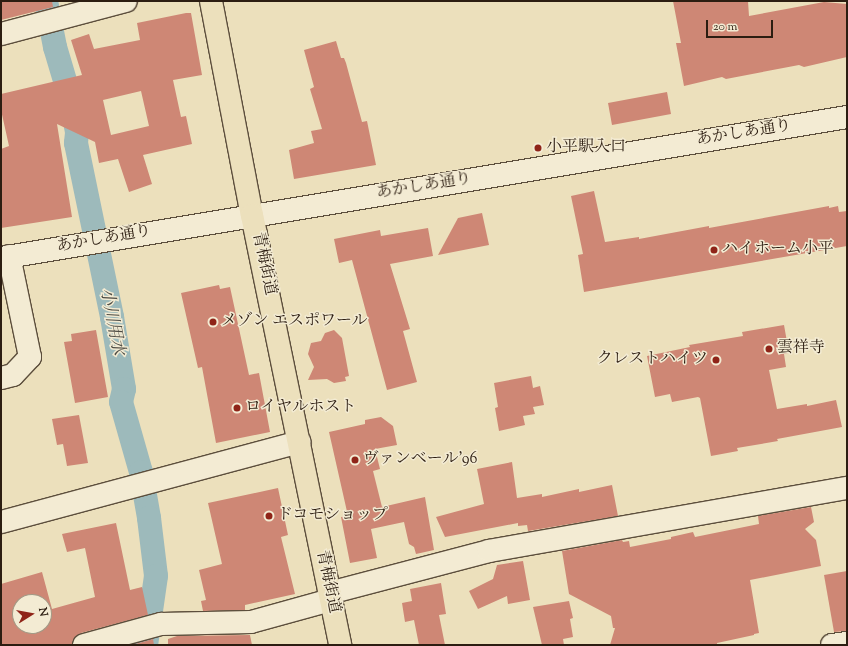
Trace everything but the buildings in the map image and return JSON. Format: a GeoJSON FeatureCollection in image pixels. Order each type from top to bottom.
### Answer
{"type":"FeatureCollection","features":[{"type":"Feature","properties":{"kind":"main road","name":"青梅街道"},"geometry":{"type":"LineString","coordinates":[[211,1],[252,215],[300,442],[340,645]]}},
{"type":"Feature","properties":{"kind":"street"},"geometry":{"type":"LineString","coordinates":[[1,34],[126,1]]}},
{"type":"Feature","properties":{"kind":"street","name":"あかしあ通り"},"geometry":{"type":"LineString","coordinates":[[5,257],[847,117]]}},
{"type":"Feature","properties":{"kind":"street"},"geometry":{"type":"LineString","coordinates":[[1,378],[13,375],[30,357],[5,257]]}},
{"type":"Feature","properties":{"kind":"street"},"geometry":{"type":"LineString","coordinates":[[1,522],[300,442]]}},
{"type":"Feature","properties":{"kind":"street"},"geometry":{"type":"LineString","coordinates":[[84,645],[153,627],[251,622],[330,596],[489,552],[847,488]]}},
{"type":"Feature","properties":{"kind":"street"},"geometry":{"type":"LineString","coordinates":[[832,645],[847,643]]}},
{"type":"Feature","properties":{"kind":"waterway","name":"小川用水"},"geometry":{"type":"LineString","coordinates":[[46,1],[55,47],[71,101],[77,133],[76,143],[112,317],[124,389],[121,402],[141,472],[149,518],[156,576],[146,645]]}},
{"type":"Feature","properties":{"kind":"place","name":"小平駅入口"},"geometry":{"type":"Point","coordinates":[538,148]}},
{"type":"Feature","properties":{"kind":"place","name":"ハイホーム小平"},"geometry":{"type":"Point","coordinates":[714,250]}},
{"type":"Feature","properties":{"kind":"place","name":"メゾン エスポワール"},"geometry":{"type":"Point","coordinates":[213,322]}},
{"type":"Feature","properties":{"kind":"place","name":"雲祥寺"},"geometry":{"type":"Point","coordinates":[769,349]}},
{"type":"Feature","properties":{"kind":"place","name":"クレストハイツ"},"geometry":{"type":"Point","coordinates":[716,360]}},
{"type":"Feature","properties":{"kind":"place","name":"ロイヤルホスト"},"geometry":{"type":"Point","coordinates":[237,408]}},
{"type":"Feature","properties":{"kind":"place","name":"ヴァンベール'96"},"geometry":{"type":"Point","coordinates":[355,460]}},
{"type":"Feature","properties":{"kind":"place","name":"ドコモショップ"},"geometry":{"type":"Point","coordinates":[269,516]}}]}
